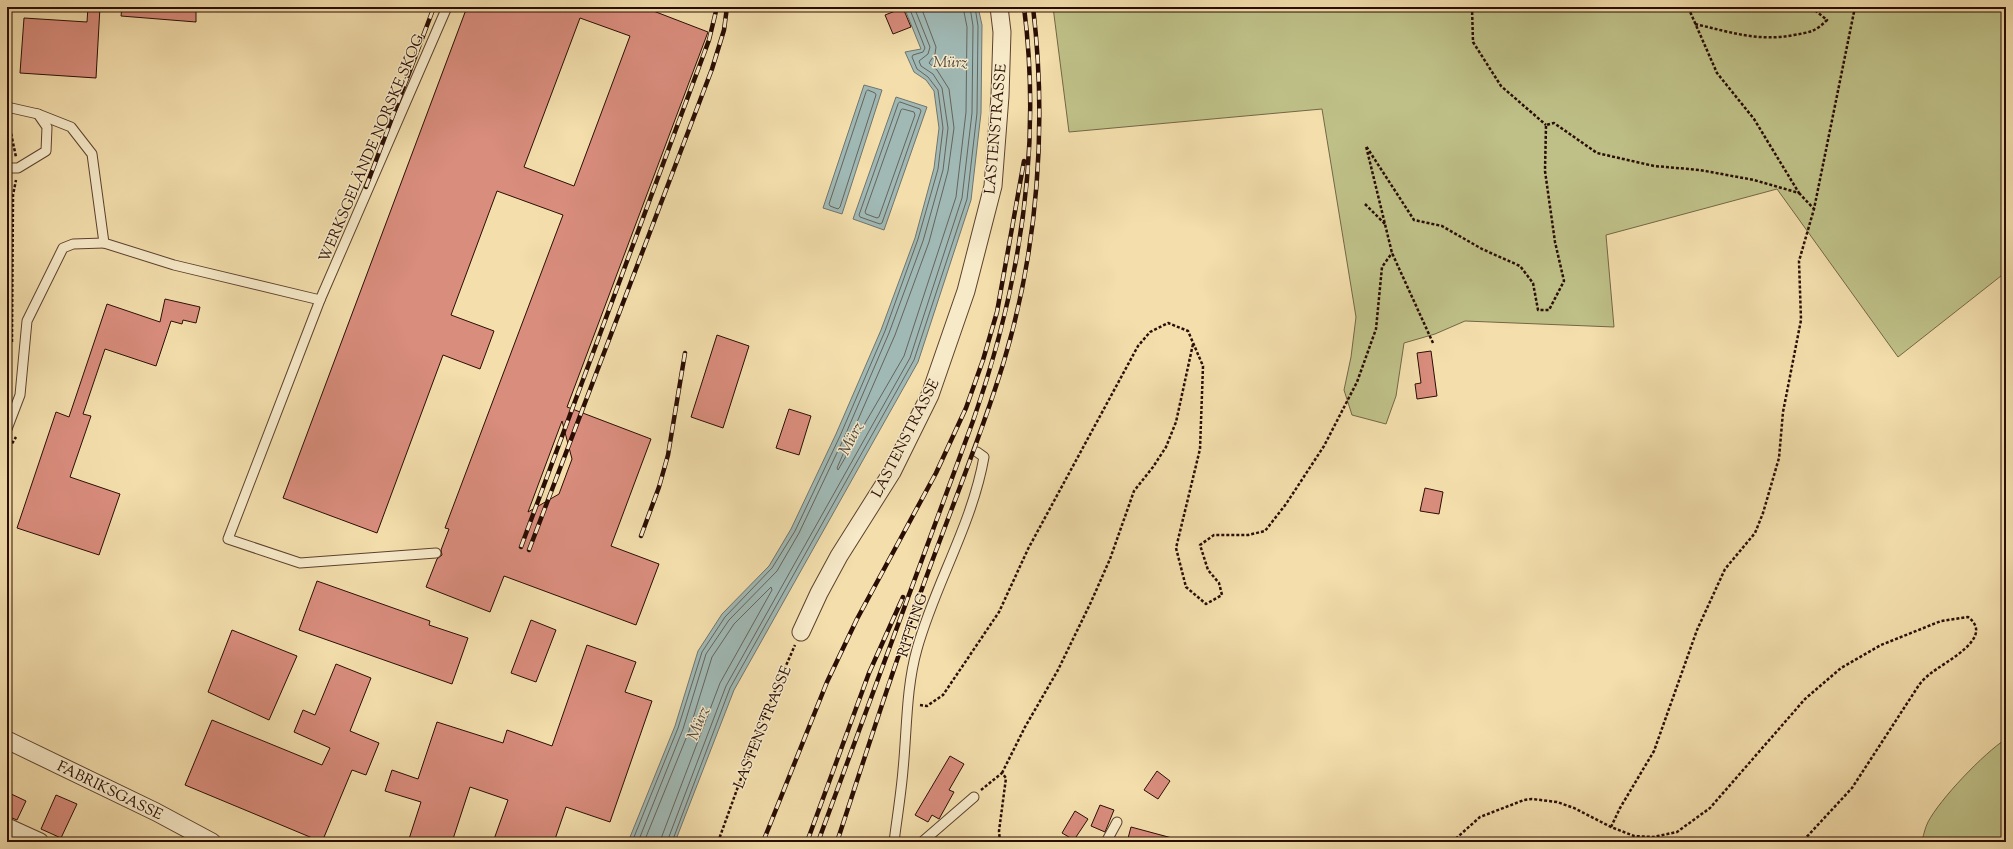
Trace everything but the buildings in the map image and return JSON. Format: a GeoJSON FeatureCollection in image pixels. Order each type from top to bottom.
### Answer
{"type":"FeatureCollection","features":[{"type":"Feature","properties":{"kind":"street","name":"LASTENSTRASSE"},"geometry":{"type":"LineString","coordinates":[[801,632],[819,593],[839,556],[919,430],[966,291],[993,186],[1000,96],[1002,32],[999,7]]}},
{"type":"Feature","properties":{"kind":"street","name":"FABRIKSGASSE"},"geometry":{"type":"LineString","coordinates":[[7,740],[156,812],[212,842]]}},
{"type":"Feature","properties":{"kind":"street"},"geometry":{"type":"LineString","coordinates":[[7,827],[40,842]]}},
{"type":"Feature","properties":{"kind":"lane","name":"WERKSGELÄNDE NORSKE SKOG"},"geometry":{"type":"LineString","coordinates":[[436,553],[300,563],[228,539],[320,300],[447,7]]}},
{"type":"Feature","properties":{"kind":"lane"},"geometry":{"type":"LineString","coordinates":[[7,107],[38,114],[71,127],[92,154],[104,243]]}},
{"type":"Feature","properties":{"kind":"lane"},"geometry":{"type":"LineString","coordinates":[[7,168],[18,168],[46,151],[47,127],[38,114]]}},
{"type":"Feature","properties":{"kind":"lane"},"geometry":{"type":"LineString","coordinates":[[7,429],[20,395],[27,321],[63,248],[73,244],[104,243],[174,265],[320,300]]}},
{"type":"Feature","properties":{"kind":"lane","name":"RITTING"},"geometry":{"type":"LineString","coordinates":[[894,842],[903,770],[908,703],[916,650],[962,534],[983,466],[984,457],[977,452]]}},
{"type":"Feature","properties":{"kind":"lane"},"geometry":{"type":"LineString","coordinates":[[922,842],[974,797]]}},
{"type":"Feature","properties":{"kind":"lane"},"geometry":{"type":"LineString","coordinates":[[1106,842],[1117,822]]}},
{"type":"Feature","properties":{"kind":"path"},"geometry":{"type":"LineString","coordinates":[[1472,7],[1473,42],[1501,86],[1546,125]]}},
{"type":"Feature","properties":{"kind":"path"},"geometry":{"type":"LineString","coordinates":[[1688,7],[1716,73],[1754,119],[1799,193],[1814,209]]}},
{"type":"Feature","properties":{"kind":"path"},"geometry":{"type":"LineString","coordinates":[[1694,24],[1756,38],[1778,38],[1817,30],[1827,20],[1811,7]]}},
{"type":"Feature","properties":{"kind":"path"},"geometry":{"type":"LineString","coordinates":[[1611,827],[1620,808],[1654,750],[1697,630],[1725,569],[1755,533],[1763,513],[1779,458],[1783,412],[1801,320],[1799,261],[1814,209],[1855,7]]}},
{"type":"Feature","properties":{"kind":"path"},"geometry":{"type":"LineString","coordinates":[[7,115],[18,168],[13,195],[13,318],[11,350]]}},
{"type":"Feature","properties":{"kind":"path"},"geometry":{"type":"LineString","coordinates":[[1546,125],[1554,123],[1597,153],[1654,166],[1700,170],[1754,180],[1799,193]]}},
{"type":"Feature","properties":{"kind":"path"},"geometry":{"type":"LineString","coordinates":[[1433,343],[1392,253],[1366,146],[1414,220],[1442,226],[1482,249],[1520,266],[1533,283],[1538,310],[1549,310],[1564,281],[1555,242],[1545,170],[1546,125]]}},
{"type":"Feature","properties":{"kind":"path"},"geometry":{"type":"LineString","coordinates":[[1365,204],[1386,225]]}},
{"type":"Feature","properties":{"kind":"path"},"geometry":{"type":"LineString","coordinates":[[908,703],[927,706],[943,695],[999,612],[1028,548],[1138,346],[1150,332],[1168,323],[1188,331],[1203,366],[1200,449],[1176,548],[1186,587],[1206,604],[1222,595],[1219,583],[1208,570],[1200,545],[1214,535],[1248,535],[1264,531],[1286,504],[1324,446],[1356,382],[1376,329],[1382,267],[1392,253]]}},
{"type":"Feature","properties":{"kind":"path"},"geometry":{"type":"LineString","coordinates":[[974,797],[1002,773],[1025,727],[1058,670],[1091,602],[1110,559],[1134,491],[1153,468],[1166,447],[1176,422],[1193,344]]}},
{"type":"Feature","properties":{"kind":"path"},"geometry":{"type":"LineString","coordinates":[[1452,842],[1480,817],[1524,800],[1532,799],[1557,802],[1574,808],[1611,827],[1634,836],[1653,837],[1677,832],[1710,808],[1805,699],[1841,668],[1881,645],[1941,621],[1968,617],[1974,622],[1977,628],[1976,635],[1968,646],[1929,674],[1919,685],[1852,788],[1802,842]]}},
{"type":"Feature","properties":{"kind":"path","name":"LASTENSTRASSE"},"geometry":{"type":"LineString","coordinates":[[718,842],[761,723],[801,632]]}},
{"type":"Feature","properties":{"kind":"path"},"geometry":{"type":"LineString","coordinates":[[1000,842],[998,831],[1006,778],[1002,773]]}},
{"type":"Feature","properties":{"kind":"green space"},"geometry":{"type":"Polygon","coordinates":[[[1053,7],[2006,7],[2006,272],[1898,357],[1777,189],[1606,235],[1614,327],[1465,321],[1435,334],[1404,343],[1396,396],[1386,424],[1352,415],[1344,390],[1351,357],[1356,317],[1322,109],[1069,132],[1053,7]]]}},
{"type":"Feature","properties":{"kind":"green space"},"geometry":{"type":"Polygon","coordinates":[[[2006,739],[2006,842],[1925,842],[1922,840],[1928,822],[1942,801],[1975,765],[2006,739]]]}},
{"type":"Feature","properties":{"kind":"water","name":"Mürz"},"geometry":{"type":"Polygon","coordinates":[[[904,7],[978,7],[982,25],[981,113],[971,200],[918,362],[734,690],[675,842],[628,842],[675,726],[698,651],[722,614],[769,566],[791,529],[836,434],[881,330],[915,238],[934,168],[939,128],[934,91],[926,80],[914,72],[905,52],[921,49],[904,7]]]}},
{"type":"Feature","properties":{"kind":"water"},"geometry":{"type":"Polygon","coordinates":[[[864,85],[882,90],[842,214],[823,208],[864,85]]]}},
{"type":"Feature","properties":{"kind":"water"},"geometry":{"type":"Polygon","coordinates":[[[896,97],[927,107],[884,230],[853,219],[896,97]]]}},
{"type":"Feature","properties":{"kind":"railway"},"geometry":{"type":"LineString","coordinates":[[366,187],[434,7]]}},
{"type":"Feature","properties":{"kind":"railway"},"geometry":{"type":"LineString","coordinates":[[521,547],[709,40],[717,7]]}},
{"type":"Feature","properties":{"kind":"railway"},"geometry":{"type":"LineString","coordinates":[[529,550],[712,69],[724,30],[727,7]]}},
{"type":"Feature","properties":{"kind":"railway"},"geometry":{"type":"LineString","coordinates":[[818,842],[973,421],[1003,320],[1015,268],[1023,217],[1028,165],[1030,112],[1029,60],[1024,7]]}},
{"type":"Feature","properties":{"kind":"railway"},"geometry":{"type":"LineString","coordinates":[[837,842],[912,618],[995,389],[1016,318],[1032,230],[1039,141],[1037,51],[1033,7]]}},
{"type":"Feature","properties":{"kind":"railway"},"geometry":{"type":"LineString","coordinates":[[763,842],[827,682],[857,619],[936,473],[966,408],[983,360],[997,312],[1024,161]]}},
{"type":"Feature","properties":{"kind":"railway"},"geometry":{"type":"LineString","coordinates":[[641,536],[659,487],[668,455],[685,353]]}},
{"type":"Feature","properties":{"kind":"railway"},"geometry":{"type":"LineString","coordinates":[[807,842],[869,673],[903,597]]}}]}
